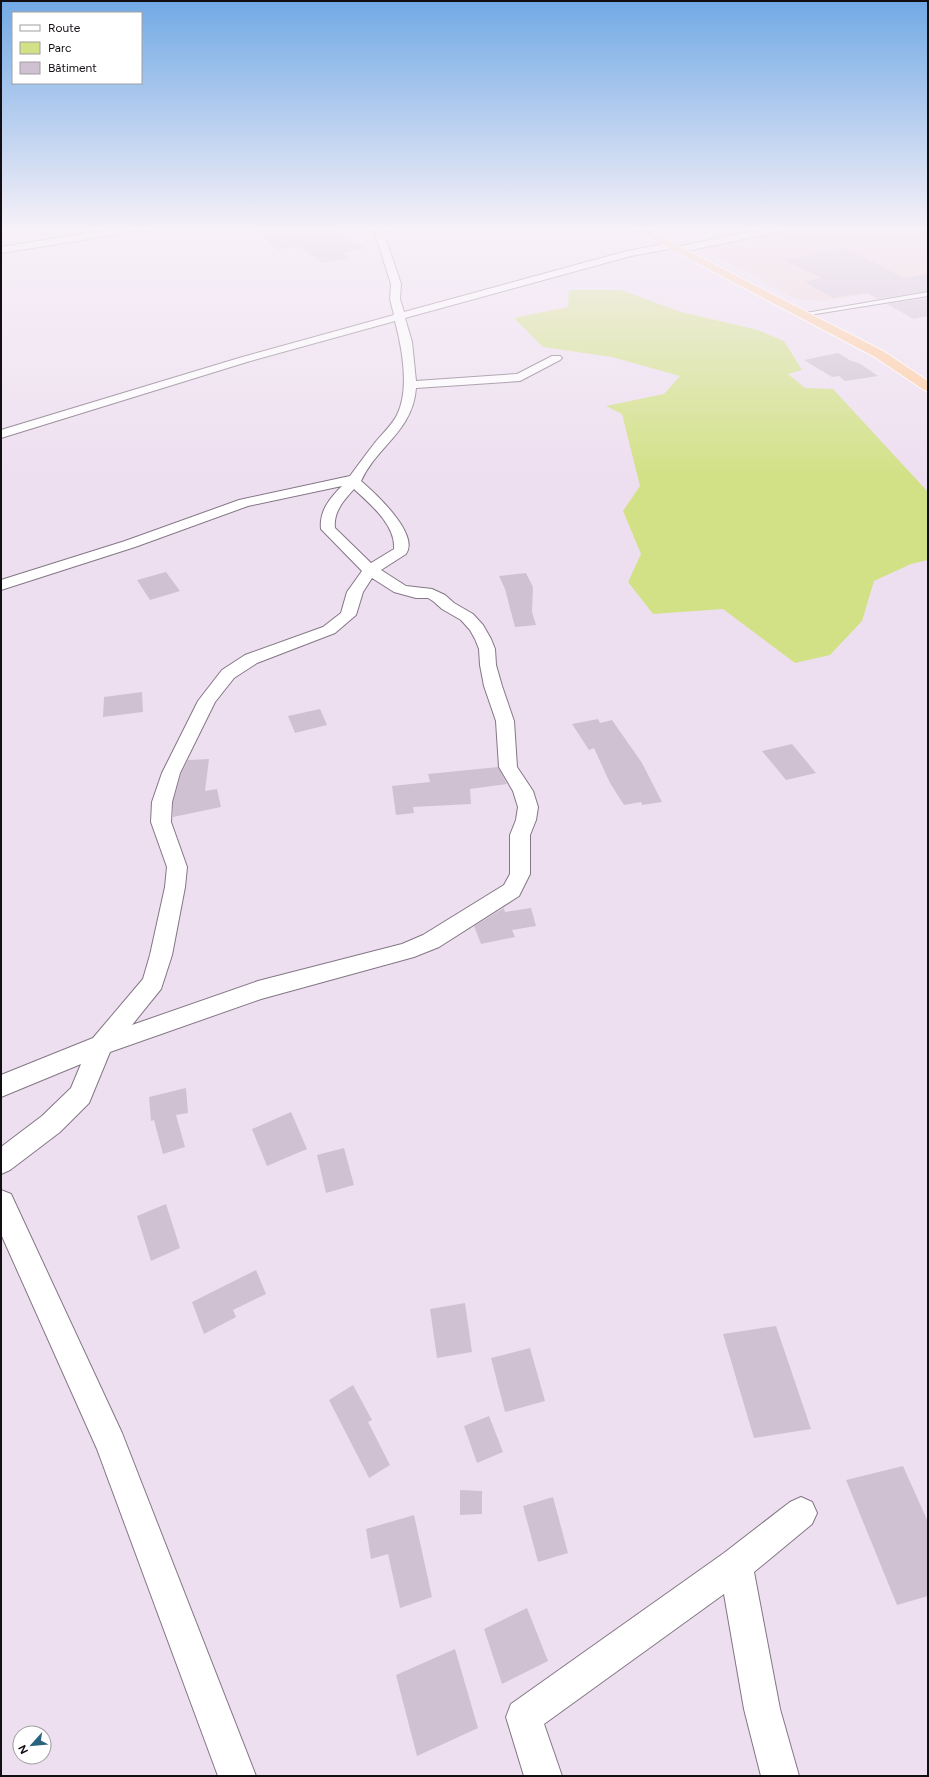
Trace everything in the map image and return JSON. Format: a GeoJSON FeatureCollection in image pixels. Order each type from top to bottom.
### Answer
{"type":"FeatureCollection","features":[{"type":"Feature","properties":{"kind":"highway"},"geometry":{"type":"LineString","coordinates":[[795,310],[879,354],[928,387]]}},
{"type":"Feature","properties":{"kind":"street"},"geometry":{"type":"LineString","coordinates":[[1,1086],[101,1045],[258,990],[406,951],[431,941],[512,890],[520,874],[520,835],[526,820],[528,807],[522,791],[508,767],[505,721],[493,686],[488,665],[487,649],[483,639],[477,628],[467,617],[448,606],[439,598],[432,594],[416,593],[400,589],[370,570],[334,536],[328,529],[327,524],[329,514],[336,503],[355,481],[378,447],[403,417],[409,400],[410,385],[406,342],[397,310]]}},
{"type":"Feature","properties":{"kind":"street"},"geometry":{"type":"LineString","coordinates":[[1,434],[243,360],[424,310]]}},
{"type":"Feature","properties":{"kind":"street"},"geometry":{"type":"LineString","coordinates":[[410,385],[520,377],[556,358]]}},
{"type":"Feature","properties":{"kind":"street"},"geometry":{"type":"LineString","coordinates":[[1,1162],[51,1124],[80,1096],[101,1045],[153,983],[161,955],[175,887],[176,867],[161,822],[162,802],[171,773],[207,701],[228,674],[251,659],[329,630],[348,615],[355,592],[370,570],[401,551],[403,546],[401,536],[379,506],[355,481]]}},
{"type":"Feature","properties":{"kind":"street"},"geometry":{"type":"LineString","coordinates":[[1,585],[130,544],[244,503],[355,481]]}},
{"type":"Feature","properties":{"kind":"street"},"geometry":{"type":"LineString","coordinates":[[1,1203],[111,1444],[237,1776]]}},
{"type":"Feature","properties":{"kind":"street"},"geometry":{"type":"LineString","coordinates":[[543,1776],[524,1717],[736,1565],[802,1513]]}},
{"type":"Feature","properties":{"kind":"street"},"geometry":{"type":"LineString","coordinates":[[736,1565],[762,1708],[780,1776]]}},
{"type":"Feature","properties":{"kind":"lane"},"geometry":{"type":"LineString","coordinates":[[803,314],[828,310]]}},
{"type":"Feature","properties":{"kind":"green space"},"geometry":{"type":"Polygon","coordinates":[[[554,310],[675,310],[758,330],[784,341],[802,370],[788,374],[805,388],[833,389],[928,492],[928,560],[911,564],[874,581],[862,621],[830,655],[795,663],[723,609],[653,614],[628,582],[641,554],[623,511],[640,486],[622,414],[606,406],[664,394],[680,376],[612,357],[543,347],[514,318],[554,310]]]}},
{"type":"Feature","properties":{"kind":"building"},"geometry":{"type":"Polygon","coordinates":[[[898,310],[928,310],[928,316],[914,319],[898,310]]]}},
{"type":"Feature","properties":{"kind":"building"},"geometry":{"type":"Polygon","coordinates":[[[838,353],[851,361],[859,363],[878,376],[845,381],[839,376],[832,377],[804,360],[838,353]]]}},
{"type":"Feature","properties":{"kind":"building"},"geometry":{"type":"Polygon","coordinates":[[[166,572],[180,591],[150,600],[137,580],[166,572]]]}},
{"type":"Feature","properties":{"kind":"building"},"geometry":{"type":"Polygon","coordinates":[[[526,573],[533,587],[532,612],[536,625],[515,627],[505,589],[499,576],[526,573]]]}},
{"type":"Feature","properties":{"kind":"building"},"geometry":{"type":"Polygon","coordinates":[[[142,692],[143,712],[103,717],[104,697],[142,692]]]}},
{"type":"Feature","properties":{"kind":"building"},"geometry":{"type":"Polygon","coordinates":[[[320,709],[327,725],[295,733],[288,716],[320,709]]]}},
{"type":"Feature","properties":{"kind":"building"},"geometry":{"type":"Polygon","coordinates":[[[598,719],[600,723],[612,720],[642,763],[662,802],[642,805],[641,802],[624,805],[610,783],[594,748],[589,750],[572,724],[598,719]]]}},
{"type":"Feature","properties":{"kind":"building"},"geometry":{"type":"Polygon","coordinates":[[[792,744],[816,773],[786,780],[762,751],[792,744]]]}},
{"type":"Feature","properties":{"kind":"building"},"geometry":{"type":"Polygon","coordinates":[[[209,759],[205,791],[217,789],[221,807],[173,817],[173,802],[181,774],[188,760],[209,759]]]}},
{"type":"Feature","properties":{"kind":"building"},"geometry":{"type":"Polygon","coordinates":[[[498,767],[507,784],[470,789],[471,804],[413,807],[414,813],[396,815],[392,786],[430,782],[428,774],[498,767]]]}},
{"type":"Feature","properties":{"kind":"building"},"geometry":{"type":"Polygon","coordinates":[[[504,908],[505,912],[531,908],[536,926],[512,930],[515,937],[481,944],[474,926],[504,908]]]}},
{"type":"Feature","properties":{"kind":"building"},"geometry":{"type":"Polygon","coordinates":[[[186,1088],[188,1113],[176,1115],[185,1147],[163,1154],[154,1120],[151,1121],[149,1097],[186,1088]]]}},
{"type":"Feature","properties":{"kind":"building"},"geometry":{"type":"Polygon","coordinates":[[[291,1112],[307,1149],[267,1166],[252,1129],[291,1112]]]}},
{"type":"Feature","properties":{"kind":"building"},"geometry":{"type":"Polygon","coordinates":[[[344,1148],[354,1185],[326,1193],[317,1155],[344,1148]]]}},
{"type":"Feature","properties":{"kind":"building"},"geometry":{"type":"Polygon","coordinates":[[[166,1204],[180,1248],[151,1261],[137,1216],[166,1204]]]}},
{"type":"Feature","properties":{"kind":"building"},"geometry":{"type":"Polygon","coordinates":[[[256,1270],[266,1294],[233,1310],[236,1317],[204,1334],[192,1302],[256,1270]]]}},
{"type":"Feature","properties":{"kind":"building"},"geometry":{"type":"Polygon","coordinates":[[[465,1303],[472,1352],[437,1358],[430,1309],[465,1303]]]}},
{"type":"Feature","properties":{"kind":"building"},"geometry":{"type":"Polygon","coordinates":[[[776,1326],[811,1429],[754,1438],[723,1334],[776,1326]]]}},
{"type":"Feature","properties":{"kind":"building"},"geometry":{"type":"Polygon","coordinates":[[[530,1348],[545,1401],[505,1412],[491,1358],[530,1348]]]}},
{"type":"Feature","properties":{"kind":"building"},"geometry":{"type":"Polygon","coordinates":[[[353,1385],[372,1420],[368,1422],[390,1465],[369,1478],[329,1400],[353,1385]]]}},
{"type":"Feature","properties":{"kind":"building"},"geometry":{"type":"Polygon","coordinates":[[[489,1416],[503,1452],[477,1463],[464,1426],[489,1416]]]}},
{"type":"Feature","properties":{"kind":"building"},"geometry":{"type":"Polygon","coordinates":[[[903,1466],[928,1522],[928,1596],[897,1605],[846,1480],[903,1466]]]}},
{"type":"Feature","properties":{"kind":"building"},"geometry":{"type":"Polygon","coordinates":[[[460,1490],[482,1491],[482,1514],[460,1515],[460,1490]]]}},
{"type":"Feature","properties":{"kind":"building"},"geometry":{"type":"Polygon","coordinates":[[[553,1497],[568,1553],[538,1562],[523,1506],[553,1497]]]}},
{"type":"Feature","properties":{"kind":"building"},"geometry":{"type":"Polygon","coordinates":[[[414,1515],[432,1597],[400,1608],[388,1554],[371,1559],[366,1529],[414,1515]]]}},
{"type":"Feature","properties":{"kind":"building"},"geometry":{"type":"Polygon","coordinates":[[[527,1608],[548,1661],[502,1684],[484,1629],[527,1608]]]}},
{"type":"Feature","properties":{"kind":"building"},"geometry":{"type":"Polygon","coordinates":[[[455,1649],[478,1728],[417,1756],[396,1675],[455,1649]]]}}]}
